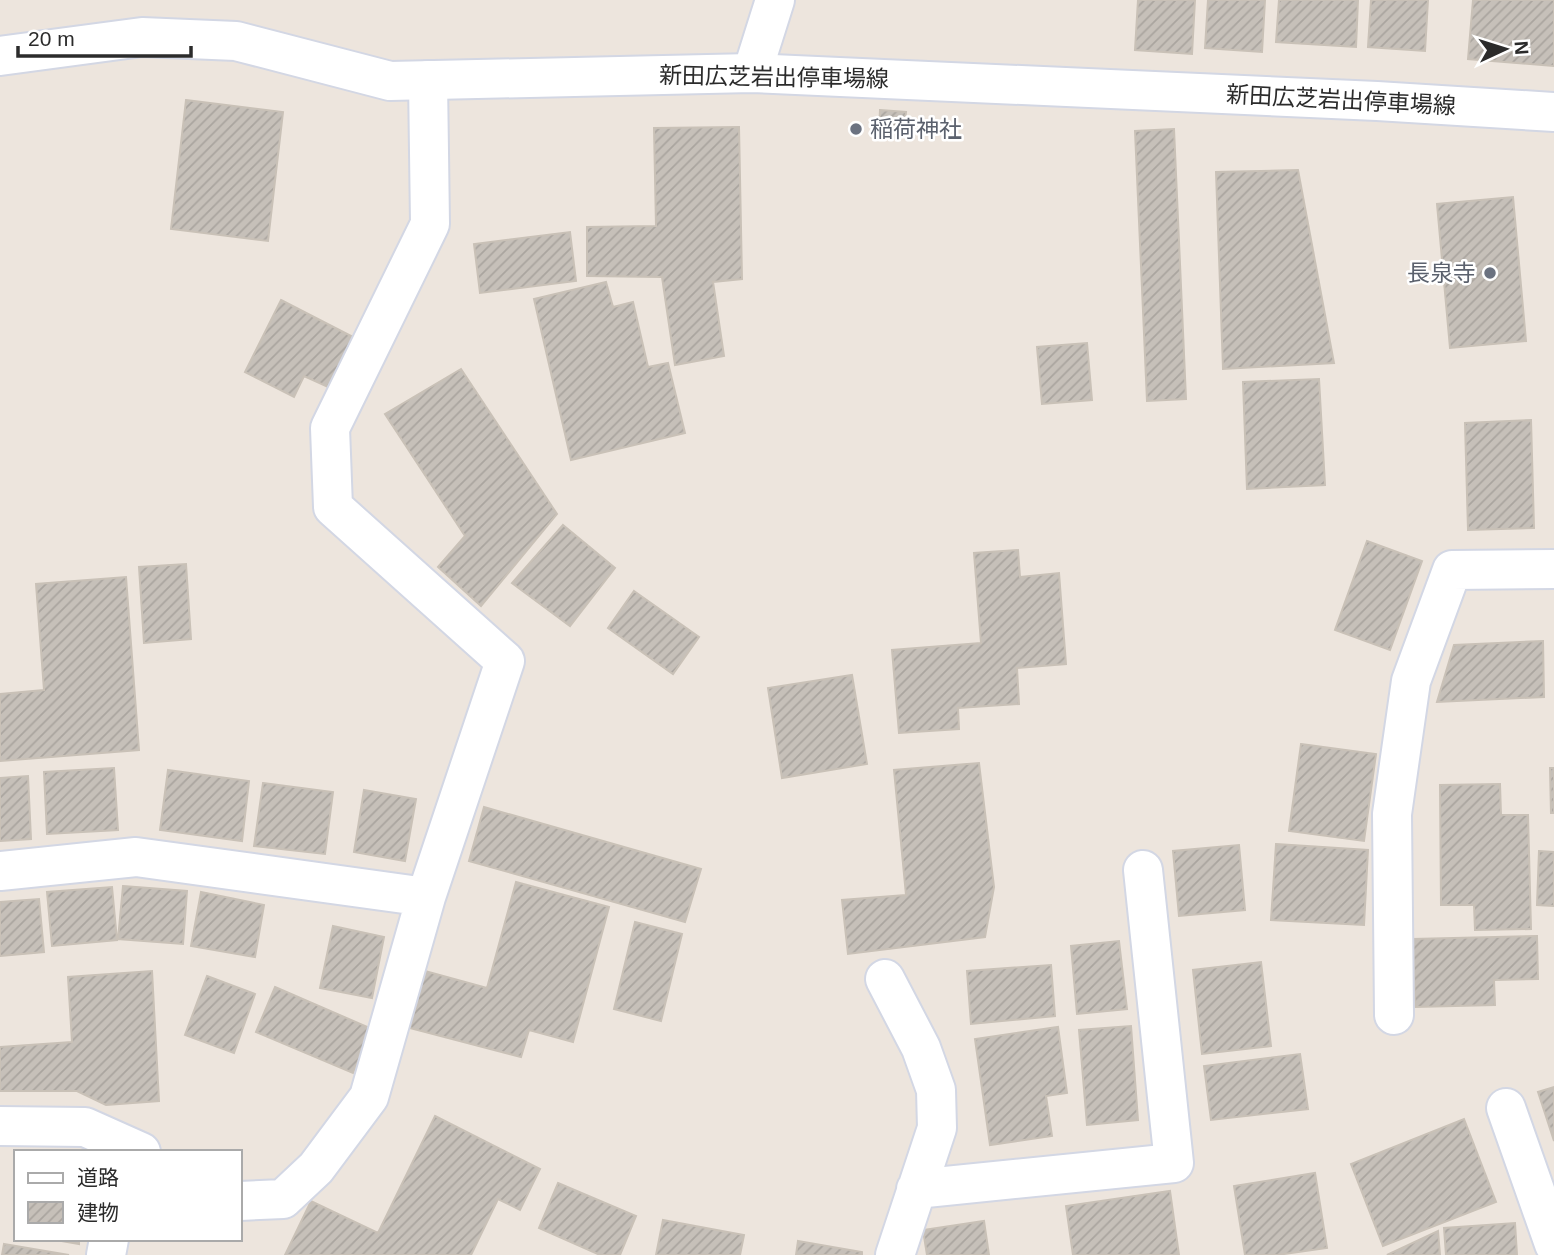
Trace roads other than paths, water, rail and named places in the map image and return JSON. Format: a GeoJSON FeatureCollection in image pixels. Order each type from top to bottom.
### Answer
{"type":"FeatureCollection","features":[{"type":"Feature","properties":{"kind":"street"},"geometry":{"type":"LineString","coordinates":[[752,73],[775,0]]}},
{"type":"Feature","properties":{"kind":"street","name":"新田広芝岩出停車場線"},"geometry":{"type":"LineString","coordinates":[[0,56],[142,37],[236,41],[390,81],[752,73],[1363,100],[1554,112]]}},
{"type":"Feature","properties":{"kind":"street"},"geometry":{"type":"LineString","coordinates":[[242,1201],[283,1199],[316,1168],[369,1097],[426,897],[505,661],[333,508],[330,428],[430,224],[428,80]]}},
{"type":"Feature","properties":{"kind":"street"},"geometry":{"type":"LineString","coordinates":[[1394,1016],[1392,814],[1411,681],[1452,570],[1554,569]]}},
{"type":"Feature","properties":{"kind":"street"},"geometry":{"type":"LineString","coordinates":[[0,871],[136,857],[426,897]]}},
{"type":"Feature","properties":{"kind":"street"},"geometry":{"type":"LineString","coordinates":[[916,1189],[1174,1163],[1143,870]]}},
{"type":"Feature","properties":{"kind":"street"},"geometry":{"type":"LineString","coordinates":[[885,979],[921,1048],[936,1090],[937,1128],[895,1255]]}},
{"type":"Feature","properties":{"kind":"street"},"geometry":{"type":"LineString","coordinates":[[1506,1108],[1554,1244]]}},
{"type":"Feature","properties":{"kind":"street"},"geometry":{"type":"LineString","coordinates":[[0,1126],[85,1127],[132,1149]]}},
{"type":"Feature","properties":{"kind":"place","name":"稲荷神社"},"geometry":{"type":"Point","coordinates":[856,129]}},
{"type":"Feature","properties":{"kind":"place","name":"長泉寺"},"geometry":{"type":"Point","coordinates":[1490,273]}}]}
